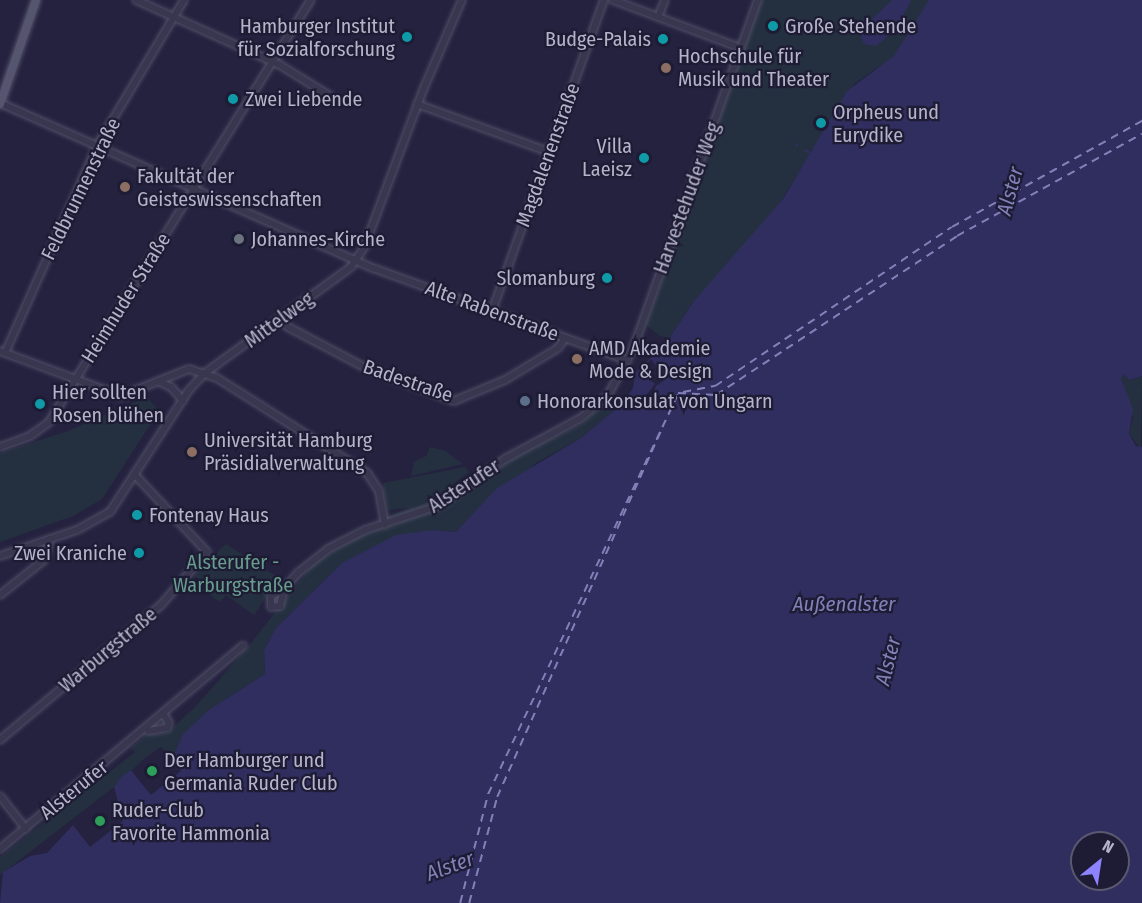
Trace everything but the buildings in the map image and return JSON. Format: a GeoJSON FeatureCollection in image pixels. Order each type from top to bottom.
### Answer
{"type":"FeatureCollection","features":[{"type":"Feature","properties":{"kind":"main road"},"geometry":{"type":"LineString","coordinates":[[0,103],[36,0]]}},
{"type":"Feature","properties":{"kind":"street"},"geometry":{"type":"LineString","coordinates":[[135,0],[272,63],[330,96]]}},
{"type":"Feature","properties":{"kind":"street","name":"Feldbrunnenstraße"},"geometry":{"type":"LineString","coordinates":[[3,352],[98,146],[184,0]]}},
{"type":"Feature","properties":{"kind":"street","name":"Heimhuder Straße"},"geometry":{"type":"LineString","coordinates":[[0,447],[40,431],[54,412],[311,0]]}},
{"type":"Feature","properties":{"kind":"street"},"geometry":{"type":"LineString","coordinates":[[356,261],[417,104],[462,0]]}},
{"type":"Feature","properties":{"kind":"street","name":"Magdalenenstraße"},"geometry":{"type":"LineString","coordinates":[[492,311],[604,0]]}},
{"type":"Feature","properties":{"kind":"street"},"geometry":{"type":"LineString","coordinates":[[613,0],[741,48]]}},
{"type":"Feature","properties":{"kind":"street"},"geometry":{"type":"LineString","coordinates":[[658,16],[664,0]]}},
{"type":"Feature","properties":{"kind":"street","name":"Harvestehuder Weg"},"geometry":{"type":"LineString","coordinates":[[628,361],[758,0]]}},
{"type":"Feature","properties":{"kind":"street","name":"Alte Rabenstraße"},"geometry":{"type":"LineString","coordinates":[[0,103],[356,261],[628,361]]}},
{"type":"Feature","properties":{"kind":"street"},"geometry":{"type":"LineString","coordinates":[[417,104],[549,152]]}},
{"type":"Feature","properties":{"kind":"street","name":"Mittelweg"},"geometry":{"type":"LineString","coordinates":[[0,556],[51,539],[110,512],[136,476],[183,401],[205,373],[356,261]]}},
{"type":"Feature","properties":{"kind":"street","name":"Badestraße"},"geometry":{"type":"LineString","coordinates":[[280,319],[363,366],[457,401],[505,380],[558,348],[566,338]]}},
{"type":"Feature","properties":{"kind":"street"},"geometry":{"type":"LineString","coordinates":[[3,352],[121,396],[189,369],[205,373],[367,473],[380,491],[385,524]]}},
{"type":"Feature","properties":{"kind":"street","name":"Alsterufer"},"geometry":{"type":"LineString","coordinates":[[284,590],[328,549],[385,524],[440,505],[505,459],[581,418],[608,395],[628,361]]}},
{"type":"Feature","properties":{"kind":"street"},"geometry":{"type":"LineString","coordinates":[[157,381],[171,387],[183,401]]}},
{"type":"Feature","properties":{"kind":"street","name":"Warburgstraße"},"geometry":{"type":"LineString","coordinates":[[0,740],[158,608],[207,552],[136,476]]}},
{"type":"Feature","properties":{"kind":"street"},"geometry":{"type":"LineString","coordinates":[[0,596],[44,560],[51,539]]}},
{"type":"Feature","properties":{"kind":"street","name":"Alsterufer"},"geometry":{"type":"LineString","coordinates":[[1,848],[144,732],[243,646]]}},
{"type":"Feature","properties":{"kind":"street","name":"Alsterufer"},"geometry":{"type":"LineString","coordinates":[[144,732],[168,728],[170,723],[164,715]]}},
{"type":"Feature","properties":{"kind":"street"},"geometry":{"type":"LineString","coordinates":[[0,796],[26,829]]}},
{"type":"Feature","properties":{"kind":"green space"},"geometry":{"type":"Polygon","coordinates":[[[762,0],[941,0],[910,54],[878,67],[854,84],[774,212],[694,301],[669,338],[660,336],[646,325],[762,0]]]}},
{"type":"Feature","properties":{"kind":"green space"},"geometry":{"type":"Polygon","coordinates":[[[1124,374],[1129,380],[1142,376],[1141,449],[1129,434],[1133,418],[1121,379],[1124,374]]]}},
{"type":"Feature","properties":{"kind":"green space"},"geometry":{"type":"Polygon","coordinates":[[[147,397],[159,411],[102,499],[73,516],[0,542],[0,453],[68,431],[147,397]]]}},
{"type":"Feature","properties":{"kind":"green space"},"geometry":{"type":"Polygon","coordinates":[[[612,397],[623,403],[581,438],[536,463],[455,532],[433,530],[342,563],[276,628],[264,650],[265,674],[227,698],[172,759],[161,747],[146,757],[114,787],[0,875],[0,857],[135,752],[130,748],[148,734],[166,734],[196,706],[251,643],[313,564],[357,537],[431,512],[527,450],[580,425],[612,397]]]}},
{"type":"Feature","properties":{"kind":"green space"},"geometry":{"type":"Polygon","coordinates":[[[430,447],[445,451],[463,464],[411,476],[414,462],[426,456],[430,447]]]}},
{"type":"Feature","properties":{"kind":"green space"},"geometry":{"type":"Polygon","coordinates":[[[465,467],[469,472],[436,497],[410,508],[387,510],[383,483],[465,467]]]}},
{"type":"Feature","properties":{"kind":"green space"},"geometry":{"type":"Polygon","coordinates":[[[470,474],[474,479],[435,504],[389,519],[386,517],[439,497],[470,474]]]}},
{"type":"Feature","properties":{"kind":"green space","name":"Alsterufer - Warburgstraße"},"geometry":{"type":"Polygon","coordinates":[[[226,544],[279,578],[254,615],[226,595],[220,602],[203,590],[207,584],[194,576],[226,544]]]}},
{"type":"Feature","properties":{"kind":"water"},"geometry":{"type":"Polygon","coordinates":[[[892,0],[911,0],[897,28],[876,46],[864,44],[861,37],[866,25],[892,0]]]}},
{"type":"Feature","properties":{"kind":"water","name":"Außenalster"},"geometry":{"type":"Polygon","coordinates":[[[929,0],[1142,0],[1142,376],[1129,380],[1124,374],[1121,379],[1133,409],[1129,434],[1136,446],[1142,447],[1142,903],[0,903],[3,872],[30,856],[47,853],[73,825],[90,847],[123,821],[114,787],[121,777],[131,770],[146,789],[172,768],[170,764],[183,734],[209,710],[265,674],[264,650],[276,628],[342,563],[396,535],[433,530],[456,532],[497,488],[581,438],[623,403],[633,388],[635,373],[666,343],[694,301],[783,199],[847,91],[894,56],[929,0]]]}},
{"type":"Feature","properties":{"kind":"pier"},"geometry":{"type":"Polygon","coordinates":[[[651,359],[666,379],[656,386],[650,403],[643,399],[655,384],[640,371],[651,359]]]}},
{"type":"Feature","properties":{"kind":"pier"},"geometry":{"type":"Polygon","coordinates":[[[171,759],[181,771],[151,795],[146,789],[172,768],[171,759]]]}},
{"type":"Feature","properties":{"kind":"waterway"},"geometry":{"type":"LineString","coordinates":[[805,150],[811,153]]}},
{"type":"Feature","properties":{"kind":"ferry route"},"geometry":{"type":"LineString","coordinates":[[683,392],[715,386],[952,227],[1142,121]]}},
{"type":"Feature","properties":{"kind":"ferry route"},"geometry":{"type":"LineString","coordinates":[[460,903],[488,794],[678,393],[716,395],[957,236],[1142,134]]}},
{"type":"Feature","properties":{"kind":"ferry route"},"geometry":{"type":"LineString","coordinates":[[469,903],[497,797],[661,431]]}},
{"type":"Feature","properties":{"kind":"place","name":"Große Stehende"},"geometry":{"type":"Point","coordinates":[773,26]}},
{"type":"Feature","properties":{"kind":"place","name":"Hamburger Institut für Sozialforschung"},"geometry":{"type":"Point","coordinates":[407,37]}},
{"type":"Feature","properties":{"kind":"place","name":"Budge-Palais"},"geometry":{"type":"Point","coordinates":[663,39]}},
{"type":"Feature","properties":{"kind":"place","name":"Hochschule für Musik und Theater"},"geometry":{"type":"Point","coordinates":[666,68]}},
{"type":"Feature","properties":{"kind":"place","name":"Zwei Liebende"},"geometry":{"type":"Point","coordinates":[233,99]}},
{"type":"Feature","properties":{"kind":"place","name":"Orpheus und Eurydike"},"geometry":{"type":"Point","coordinates":[821,123]}},
{"type":"Feature","properties":{"kind":"place","name":"Villa Laeisz"},"geometry":{"type":"Point","coordinates":[644,158]}},
{"type":"Feature","properties":{"kind":"place","name":"Fakultät der Geisteswissenschaften"},"geometry":{"type":"Point","coordinates":[125,187]}},
{"type":"Feature","properties":{"kind":"place","name":"Johannes-Kirche"},"geometry":{"type":"Point","coordinates":[239,239]}},
{"type":"Feature","properties":{"kind":"place","name":"Slomanburg"},"geometry":{"type":"Point","coordinates":[607,278]}},
{"type":"Feature","properties":{"kind":"place","name":"AMD Akademie Mode & Design"},"geometry":{"type":"Point","coordinates":[577,359]}},
{"type":"Feature","properties":{"kind":"place","name":"Honorarkonsulat von Ungarn"},"geometry":{"type":"Point","coordinates":[525,401]}},
{"type":"Feature","properties":{"kind":"place","name":"Hier sollten Rosen blühen"},"geometry":{"type":"Point","coordinates":[40,404]}},
{"type":"Feature","properties":{"kind":"place","name":"Universität Hamburg Präsidialverwaltung"},"geometry":{"type":"Point","coordinates":[192,452]}},
{"type":"Feature","properties":{"kind":"place","name":"Fontenay Haus"},"geometry":{"type":"Point","coordinates":[137,515]}},
{"type":"Feature","properties":{"kind":"place","name":"Zwei Kraniche"},"geometry":{"type":"Point","coordinates":[139,553]}},
{"type":"Feature","properties":{"kind":"place","name":"Der Hamburger und Germania Ruder Club"},"geometry":{"type":"Point","coordinates":[152,771]}},
{"type":"Feature","properties":{"kind":"place","name":"Ruder-Club Favorite Hammonia"},"geometry":{"type":"Point","coordinates":[100,821]}},
{"type":"Feature","properties":{"kind":"water label","name":"Alster"},"geometry":{"type":"Point","coordinates":[1010,191]}},
{"type":"Feature","properties":{"kind":"water label","name":"Alster"},"geometry":{"type":"Point","coordinates":[888,661]}},
{"type":"Feature","properties":{"kind":"water label","name":"Alster"},"geometry":{"type":"Point","coordinates":[450,866]}}]}
